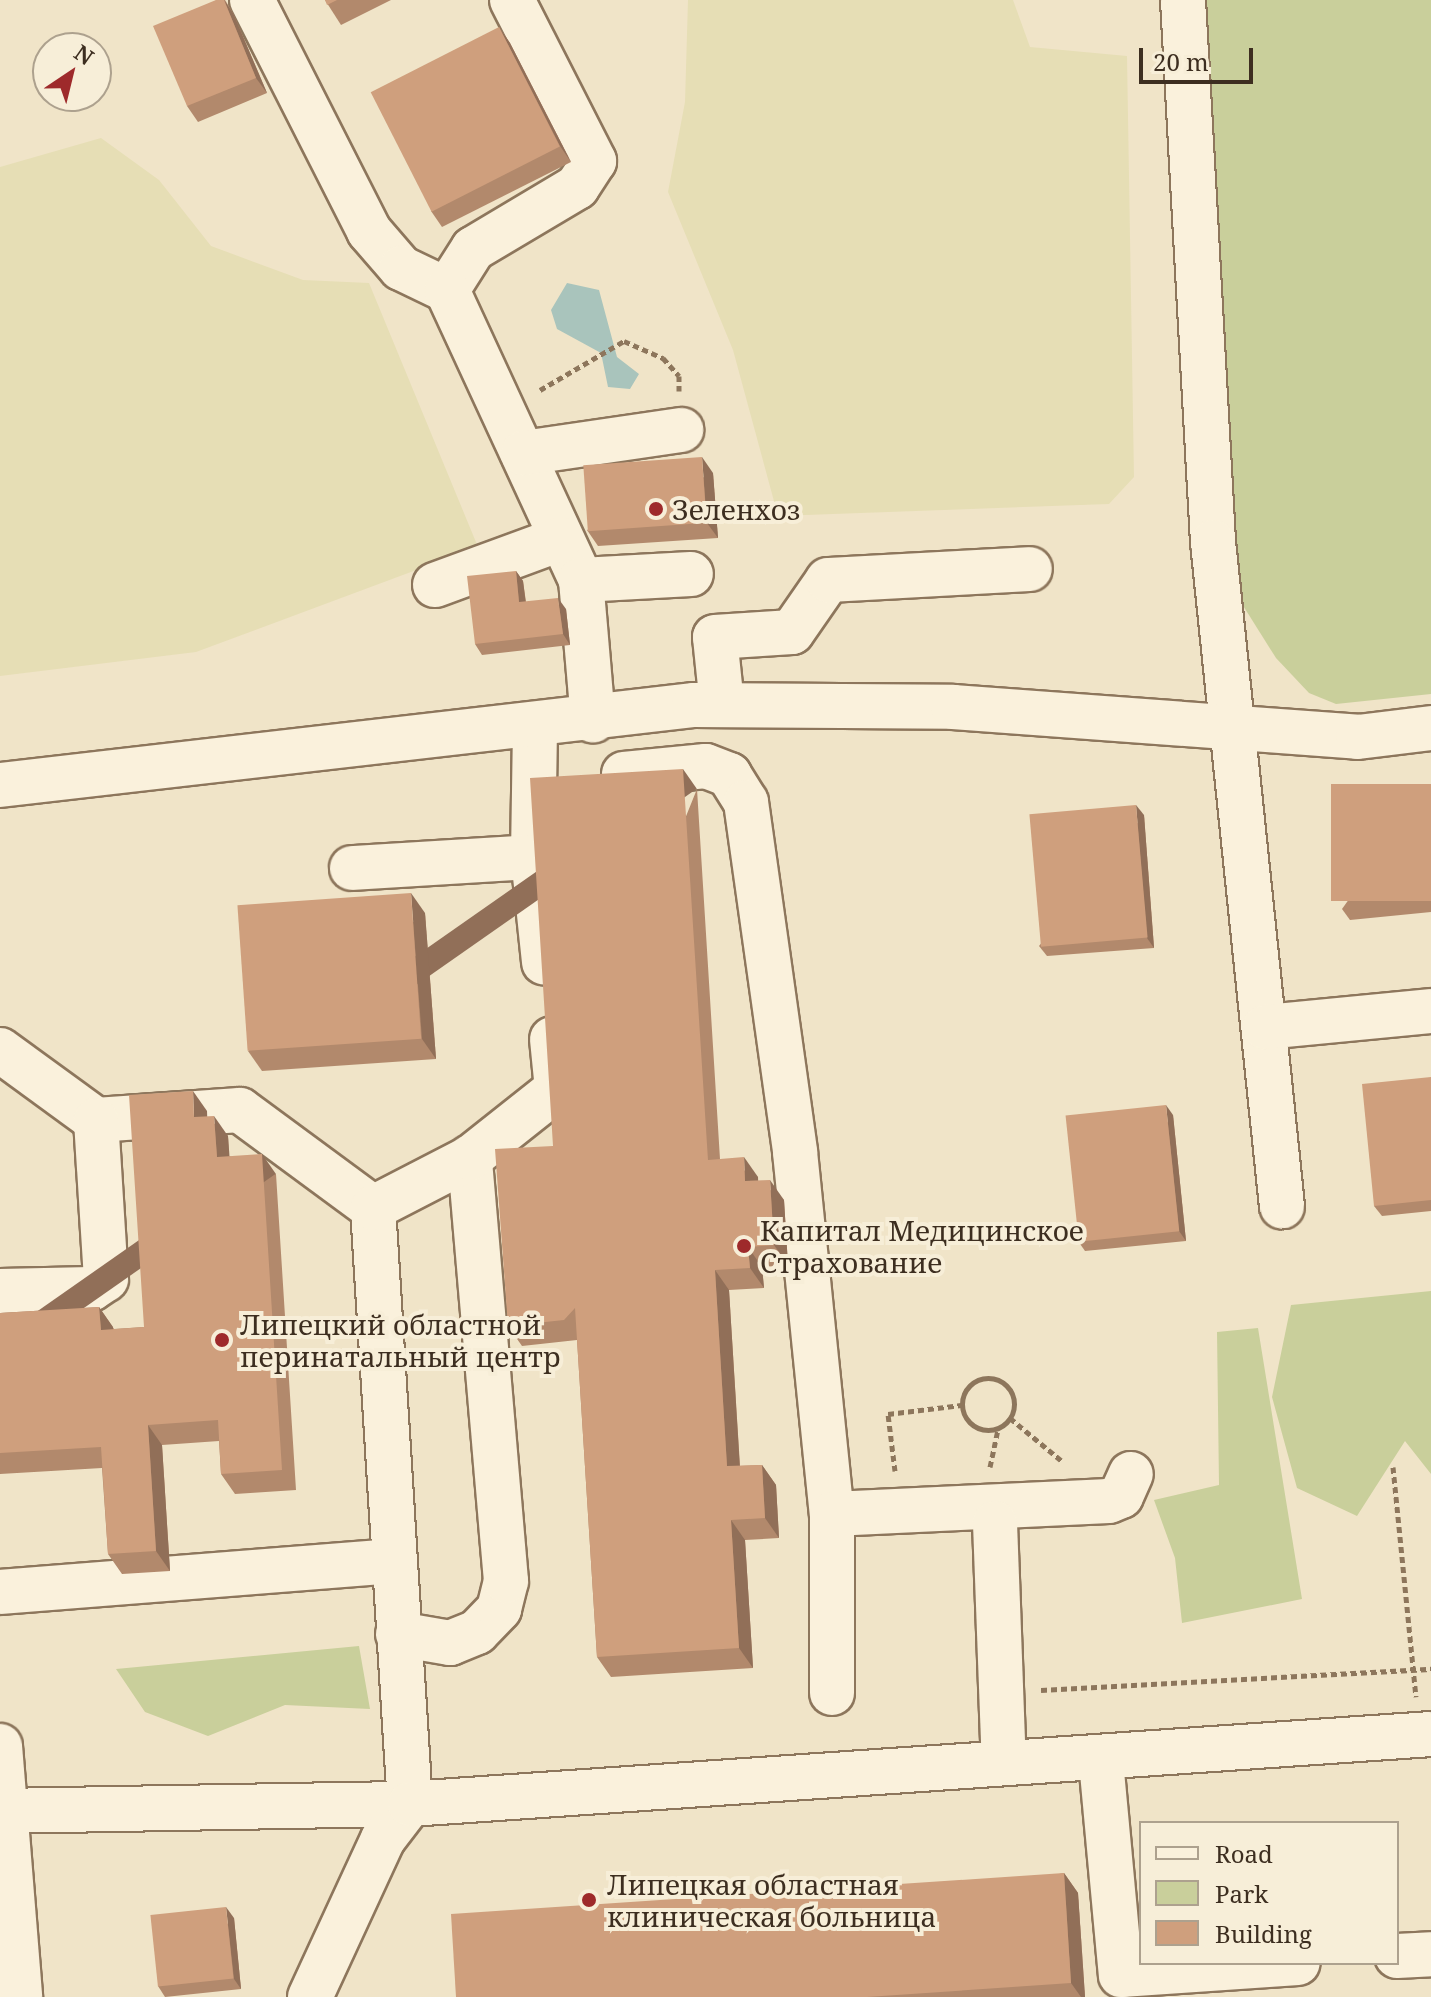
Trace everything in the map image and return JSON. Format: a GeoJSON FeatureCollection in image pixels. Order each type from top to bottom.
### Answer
{"type":"FeatureCollection","features":[{"type":"Feature","properties":{"kind":"street"},"geometry":{"type":"LineString","coordinates":[[252,0],[369,231],[401,268],[447,290],[581,580],[593,720]]}},
{"type":"Feature","properties":{"kind":"street"},"geometry":{"type":"LineString","coordinates":[[447,290],[473,249],[577,187],[594,161],[512,0]]}},
{"type":"Feature","properties":{"kind":"street"},"geometry":{"type":"LineString","coordinates":[[1183,0],[1212,527],[1238,732],[1282,1206]]}},
{"type":"Feature","properties":{"kind":"street"},"geometry":{"type":"LineString","coordinates":[[523,453],[681,430]]}},
{"type":"Feature","properties":{"kind":"street"},"geometry":{"type":"LineString","coordinates":[[435,585],[560,539]]}},
{"type":"Feature","properties":{"kind":"street"},"geometry":{"type":"LineString","coordinates":[[722,705],[715,637],[792,632],[828,580],[1030,569]]}},
{"type":"Feature","properties":{"kind":"street"},"geometry":{"type":"LineString","coordinates":[[581,580],[691,574]]}},
{"type":"Feature","properties":{"kind":"street"},"geometry":{"type":"LineString","coordinates":[[0,785],[722,705],[953,707],[1238,732],[1358,737],[1431,728]]}},
{"type":"Feature","properties":{"kind":"street"},"geometry":{"type":"LineString","coordinates":[[373,1208],[470,1158],[557,1089],[533,857],[535,728]]}},
{"type":"Feature","properties":{"kind":"street"},"geometry":{"type":"LineString","coordinates":[[534,783],[706,766],[729,775],[746,802],[795,1152],[832,1514],[832,1693]]}},
{"type":"Feature","properties":{"kind":"street"},"geometry":{"type":"LineString","coordinates":[[352,868],[533,857]]}},
{"type":"Feature","properties":{"kind":"street"},"geometry":{"type":"LineString","coordinates":[[1265,1027],[1431,1011]]}},
{"type":"Feature","properties":{"kind":"street"},"geometry":{"type":"LineString","coordinates":[[0,1050],[96,1120],[240,1110],[373,1208]]}},
{"type":"Feature","properties":{"kind":"street"},"geometry":{"type":"LineString","coordinates":[[0,1291],[91,1289],[106,1279],[96,1120]]}},
{"type":"Feature","properties":{"kind":"street"},"geometry":{"type":"LineString","coordinates":[[398,1634],[450,1643],[477,1632],[499,1609],[506,1581],[470,1158]]}},
{"type":"Feature","properties":{"kind":"street"},"geometry":{"type":"LineString","coordinates":[[310,1997],[383,1839],[410,1804],[391,1561],[373,1208]]}},
{"type":"Feature","properties":{"kind":"street"},"geometry":{"type":"LineString","coordinates":[[832,1514],[1109,1501],[1121,1496],[1131,1474]]}},
{"type":"Feature","properties":{"kind":"street"},"geometry":{"type":"LineString","coordinates":[[995,1523],[1004,1763]]}},
{"type":"Feature","properties":{"kind":"street"},"geometry":{"type":"LineString","coordinates":[[0,1592],[391,1561]]}},
{"type":"Feature","properties":{"kind":"street"},"geometry":{"type":"LineString","coordinates":[[2,1811],[410,1804],[1004,1763],[1101,1761],[1424,1734]]}},
{"type":"Feature","properties":{"kind":"street"},"geometry":{"type":"LineString","coordinates":[[0,1746],[2,1811],[20,1997]]}},
{"type":"Feature","properties":{"kind":"street"},"geometry":{"type":"LineString","coordinates":[[1101,1761],[1122,1986],[1220,1983],[1290,1965]]}},
{"type":"Feature","properties":{"kind":"street"},"geometry":{"type":"LineString","coordinates":[[1399,1956],[1431,1954]]}},
{"type":"Feature","properties":{"kind":"path"},"geometry":{"type":"LineString","coordinates":[[523,453],[544,382],[614,347],[643,347],[679,376],[681,430]]}},
{"type":"Feature","properties":{"kind":"path"},"geometry":{"type":"LineString","coordinates":[[900,1511],[888,1414],[961,1405],[979,1378],[996,1378],[1009,1387],[1010,1418],[1069,1468]]}},
{"type":"Feature","properties":{"kind":"path"},"geometry":{"type":"LineString","coordinates":[[961,1405],[981,1429],[1010,1418]]}},
{"type":"Feature","properties":{"kind":"path"},"geometry":{"type":"LineString","coordinates":[[1393,1467],[1424,1734]]}},
{"type":"Feature","properties":{"kind":"path"},"geometry":{"type":"LineString","coordinates":[[1000,1693],[1431,1669]]}},
{"type":"Feature","properties":{"kind":"shaded area"},"geometry":{"type":"Polygon","coordinates":[[[688,0],[1013,0],[1030,47],[1127,56],[1134,477],[1109,504],[778,516],[733,350],[668,192],[685,102],[688,0]]]}},
{"type":"Feature","properties":{"kind":"shaded area"},"geometry":{"type":"Polygon","coordinates":[[[101,138],[159,180],[211,246],[303,280],[369,283],[478,547],[196,652],[0,676],[0,167],[101,138]]]}},
{"type":"Feature","properties":{"kind":"green space"},"geometry":{"type":"Polygon","coordinates":[[[1198,0],[1431,0],[1431,694],[1336,704],[1309,693],[1276,658],[1242,604],[1224,502],[1198,0]]]}},
{"type":"Feature","properties":{"kind":"green space"},"geometry":{"type":"Polygon","coordinates":[[[1431,1291],[1431,1474],[1405,1441],[1357,1516],[1297,1488],[1272,1397],[1291,1305],[1431,1291]]]}},
{"type":"Feature","properties":{"kind":"green space"},"geometry":{"type":"Polygon","coordinates":[[[1258,1328],[1302,1599],[1182,1623],[1175,1558],[1154,1500],[1219,1485],[1217,1332],[1258,1328]]]}},
{"type":"Feature","properties":{"kind":"green space"},"geometry":{"type":"Polygon","coordinates":[[[359,1646],[370,1709],[285,1705],[208,1736],[145,1712],[116,1669],[359,1646]]]}},
{"type":"Feature","properties":{"kind":"water"},"geometry":{"type":"Polygon","coordinates":[[[567,283],[599,290],[617,357],[639,374],[630,389],[608,387],[601,353],[557,329],[551,310],[567,283]]]}},
{"type":"Feature","properties":{"kind":"building"},"geometry":{"type":"Polygon","coordinates":[[[216,0],[224,0],[256,78],[187,106],[153,26],[216,0]]]}},
{"type":"Feature","properties":{"kind":"building"},"geometry":{"type":"Polygon","coordinates":[[[499,27],[560,146],[432,212],[371,92],[499,27]]]}},
{"type":"Feature","properties":{"kind":"building","name":"Зеленхоз"},"geometry":{"type":"Polygon","coordinates":[[[702,457],[707,523],[588,531],[583,465],[702,457]]]}},
{"type":"Feature","properties":{"kind":"building"},"geometry":{"type":"Polygon","coordinates":[[[516,571],[519,602],[558,598],[563,634],[475,644],[467,576],[516,571]]]}},
{"type":"Feature","properties":{"kind":"building"},"geometry":{"type":"Polygon","coordinates":[[[683,769],[708,1160],[744,1157],[745,1181],[770,1180],[774,1245],[748,1247],[750,1268],[715,1270],[727,1466],[762,1465],[765,1518],[731,1520],[739,1648],[597,1657],[575,1308],[564,1320],[508,1326],[495,1149],[553,1146],[530,778],[683,769]]]}},
{"type":"Feature","properties":{"kind":"building"},"geometry":{"type":"Polygon","coordinates":[[[1331,784],[1431,784],[1431,901],[1331,901],[1331,784]]]}},
{"type":"Feature","properties":{"kind":"building"},"geometry":{"type":"Polygon","coordinates":[[[1136,805],[1148,937],[1041,947],[1029,814],[1136,805]]]}},
{"type":"Feature","properties":{"kind":"building"},"geometry":{"type":"Polygon","coordinates":[[[411,893],[421,1039],[248,1051],[237,905],[411,893]]]}},
{"type":"Feature","properties":{"kind":"building"},"geometry":{"type":"Polygon","coordinates":[[[1431,1077],[1431,1200],[1374,1206],[1362,1084],[1431,1077]]]}},
{"type":"Feature","properties":{"kind":"building","name":"Липецкий областной перинатальный центр"},"geometry":{"type":"Polygon","coordinates":[[[193,1091],[194,1117],[214,1116],[217,1157],[262,1154],[282,1470],[221,1474],[218,1420],[148,1425],[156,1551],[108,1554],[101,1447],[0,1453],[0,1313],[99,1307],[101,1330],[144,1327],[129,1095],[193,1091]]]}},
{"type":"Feature","properties":{"kind":"building"},"geometry":{"type":"Polygon","coordinates":[[[1166,1105],[1179,1231],[1079,1242],[1066,1116],[1166,1105]]]}},
{"type":"Feature","properties":{"kind":"building"},"geometry":{"type":"Polygon","coordinates":[[[1064,1873],[1071,1983],[867,1997],[456,1997],[451,1914],[1064,1873]]]}},
{"type":"Feature","properties":{"kind":"building"},"geometry":{"type":"Polygon","coordinates":[[[226,1907],[234,1979],[158,1987],[150,1915],[226,1907]]]}},
{"type":"Feature","properties":{"kind":"place","name":"Зеленхоз"},"geometry":{"type":"Point","coordinates":[656,509]}},
{"type":"Feature","properties":{"kind":"place","name":"Капитал Медицинское Страхование"},"geometry":{"type":"Point","coordinates":[744,1246]}},
{"type":"Feature","properties":{"kind":"place","name":"Липецкий областной перинатальный центр"},"geometry":{"type":"Point","coordinates":[222,1340]}},
{"type":"Feature","properties":{"kind":"place","name":"Липецкая областная клиническая больница"},"geometry":{"type":"Point","coordinates":[589,1900]}}]}
